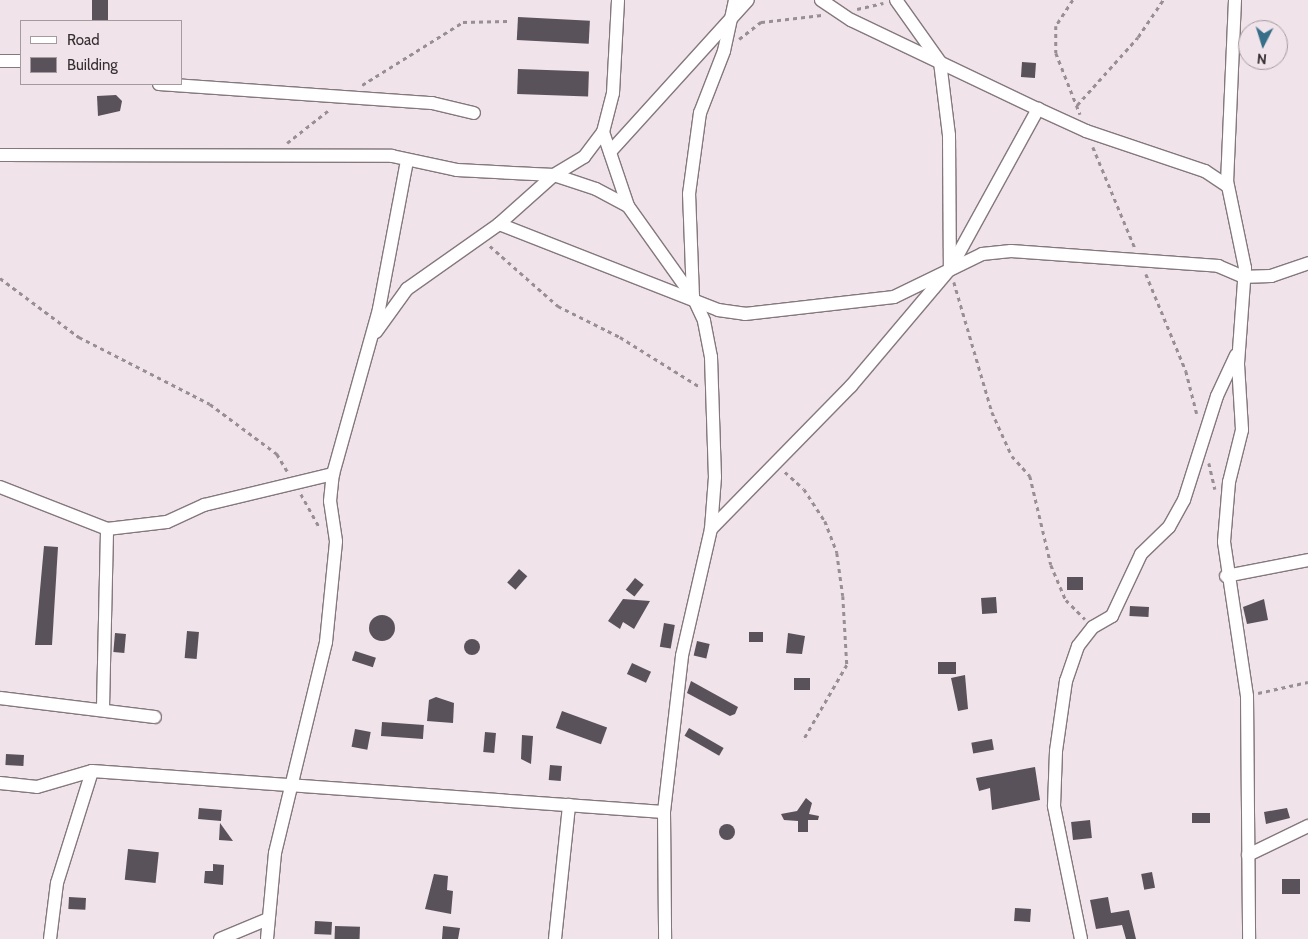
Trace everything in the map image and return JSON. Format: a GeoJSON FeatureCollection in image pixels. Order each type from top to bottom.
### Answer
{"type":"FeatureCollection","features":[{"type":"Feature","properties":{"kind":"street"},"geometry":{"type":"LineString","coordinates":[[372,338],[407,289],[499,224],[554,175],[584,157],[603,132],[613,93],[618,0]]}},
{"type":"Feature","properties":{"kind":"street"},"geometry":{"type":"LineString","coordinates":[[693,297],[689,194],[700,113],[724,51],[735,0]]}},
{"type":"Feature","properties":{"kind":"street"},"geometry":{"type":"LineString","coordinates":[[610,152],[748,0]]}},
{"type":"Feature","properties":{"kind":"street"},"geometry":{"type":"LineString","coordinates":[[821,0],[841,13],[940,62],[1086,131],[1205,172],[1228,186]]}},
{"type":"Feature","properties":{"kind":"street"},"geometry":{"type":"LineString","coordinates":[[1235,0],[1228,186],[1244,277],[1240,348],[1242,430],[1226,503],[1226,576],[1247,696],[1249,939]]}},
{"type":"Feature","properties":{"kind":"street"},"geometry":{"type":"LineString","coordinates":[[891,1],[940,62],[949,135],[950,269]]}},
{"type":"Feature","properties":{"kind":"street"},"geometry":{"type":"LineString","coordinates":[[0,61],[20,61]]}},
{"type":"Feature","properties":{"kind":"street"},"geometry":{"type":"LineString","coordinates":[[173,85],[432,103],[474,113]]}},
{"type":"Feature","properties":{"kind":"street"},"geometry":{"type":"LineString","coordinates":[[710,529],[851,386],[950,269],[1038,109]]}},
{"type":"Feature","properties":{"kind":"street"},"geometry":{"type":"LineString","coordinates":[[603,132],[628,206],[693,297],[704,321],[712,395],[716,477],[710,529],[682,656],[664,812],[665,939]]}},
{"type":"Feature","properties":{"kind":"street"},"geometry":{"type":"LineString","coordinates":[[0,155],[392,156],[457,170],[554,175],[596,189],[628,206]]}},
{"type":"Feature","properties":{"kind":"street"},"geometry":{"type":"LineString","coordinates":[[267,939],[275,852],[326,642],[335,553],[330,501],[333,474],[372,338],[407,160]]}},
{"type":"Feature","properties":{"kind":"street"},"geometry":{"type":"LineString","coordinates":[[499,224],[693,297],[718,310],[745,314],[894,297],[982,254],[1011,251],[1218,266],[1244,277],[1271,276],[1308,263]]}},
{"type":"Feature","properties":{"kind":"street"},"geometry":{"type":"LineString","coordinates":[[1081,939],[1054,806],[1056,750],[1066,681],[1078,646],[1093,627],[1112,616],[1142,554],[1169,528],[1184,500],[1217,396],[1240,348]]}},
{"type":"Feature","properties":{"kind":"street"},"geometry":{"type":"LineString","coordinates":[[0,487],[107,529],[167,522],[204,505],[333,474]]}},
{"type":"Feature","properties":{"kind":"street"},"geometry":{"type":"LineString","coordinates":[[103,708],[107,529]]}},
{"type":"Feature","properties":{"kind":"street"},"geometry":{"type":"LineString","coordinates":[[1226,576],[1308,560]]}},
{"type":"Feature","properties":{"kind":"street"},"geometry":{"type":"LineString","coordinates":[[0,698],[103,708],[155,717]]}},
{"type":"Feature","properties":{"kind":"street"},"geometry":{"type":"LineString","coordinates":[[0,782],[37,788],[92,771],[291,788],[664,812]]}},
{"type":"Feature","properties":{"kind":"street"},"geometry":{"type":"LineString","coordinates":[[50,939],[57,883],[92,771]]}},
{"type":"Feature","properties":{"kind":"street"},"geometry":{"type":"LineString","coordinates":[[555,939],[569,805]]}},
{"type":"Feature","properties":{"kind":"street"},"geometry":{"type":"LineString","coordinates":[[1248,855],[1305,830]]}},
{"type":"Feature","properties":{"kind":"street"},"geometry":{"type":"LineString","coordinates":[[220,939],[268,919]]}},
{"type":"Feature","properties":{"kind":"path"},"geometry":{"type":"LineString","coordinates":[[1076,106],[1138,37],[1163,0]]}},
{"type":"Feature","properties":{"kind":"path"},"geometry":{"type":"LineString","coordinates":[[724,51],[761,22],[841,13],[891,1]]}},
{"type":"Feature","properties":{"kind":"path"},"geometry":{"type":"LineString","coordinates":[[271,156],[344,97],[463,22],[507,21]]}},
{"type":"Feature","properties":{"kind":"path"},"geometry":{"type":"LineString","coordinates":[[480,237],[558,306],[620,337],[712,395]]}},
{"type":"Feature","properties":{"kind":"path"},"geometry":{"type":"LineString","coordinates":[[950,269],[992,412],[1012,456],[1030,476],[1051,565],[1066,600],[1093,627]]}},
{"type":"Feature","properties":{"kind":"path"},"geometry":{"type":"LineString","coordinates":[[0,278],[79,337],[210,404],[277,454],[335,553]]}},
{"type":"Feature","properties":{"kind":"path"},"geometry":{"type":"LineString","coordinates":[[774,462],[804,489],[825,521],[837,553],[843,596],[847,665],[803,741]]}},
{"type":"Feature","properties":{"kind":"path"},"geometry":{"type":"LineString","coordinates":[[1247,696],[1308,682]]}},
{"type":"Feature","properties":{"kind":"building"},"geometry":{"type":"Polygon","coordinates":[[[92,0],[108,0],[108,20],[92,20],[92,0]]]}},
{"type":"Feature","properties":{"kind":"building"},"geometry":{"type":"Polygon","coordinates":[[[518,17],[590,21],[589,44],[517,40],[518,17]]]}},
{"type":"Feature","properties":{"kind":"building"},"geometry":{"type":"Polygon","coordinates":[[[1022,62],[1036,63],[1035,78],[1021,77],[1022,62]]]}},
{"type":"Feature","properties":{"kind":"building"},"geometry":{"type":"Polygon","coordinates":[[[518,69],[589,71],[588,96],[517,94],[518,69]]]}},
{"type":"Feature","properties":{"kind":"building"},"geometry":{"type":"Polygon","coordinates":[[[116,95],[122,101],[120,111],[98,116],[97,96],[116,95]]]}},
{"type":"Feature","properties":{"kind":"building"},"geometry":{"type":"Polygon","coordinates":[[[44,546],[58,547],[52,645],[35,645],[44,546]]]}},
{"type":"Feature","properties":{"kind":"building"},"geometry":{"type":"Polygon","coordinates":[[[519,569],[527,576],[515,590],[507,583],[519,569]]]}},
{"type":"Feature","properties":{"kind":"building"},"geometry":{"type":"Polygon","coordinates":[[[1067,577],[1083,577],[1083,590],[1067,590],[1067,577]]]}},
{"type":"Feature","properties":{"kind":"building"},"geometry":{"type":"Polygon","coordinates":[[[635,578],[644,585],[634,597],[626,590],[635,578]]]}},
{"type":"Feature","properties":{"kind":"building"},"geometry":{"type":"Polygon","coordinates":[[[996,597],[997,613],[982,614],[981,598],[996,597]]]}},
{"type":"Feature","properties":{"kind":"building"},"geometry":{"type":"Polygon","coordinates":[[[623,599],[650,601],[634,629],[623,622],[620,629],[608,621],[623,599]]]}},
{"type":"Feature","properties":{"kind":"building"},"geometry":{"type":"Polygon","coordinates":[[[1264,599],[1268,620],[1247,624],[1243,607],[1264,599]]]}},
{"type":"Feature","properties":{"kind":"building"},"geometry":{"type":"Polygon","coordinates":[[[1130,606],[1149,607],[1148,617],[1129,616],[1130,606]]]}},
{"type":"Feature","properties":{"kind":"building"},"geometry":{"type":"Polygon","coordinates":[[[382,615],[391,619],[395,628],[391,637],[382,641],[373,637],[369,628],[373,619],[382,615]]]}},
{"type":"Feature","properties":{"kind":"building"},"geometry":{"type":"Polygon","coordinates":[[[664,623],[675,625],[671,649],[660,647],[664,623]]]}},
{"type":"Feature","properties":{"kind":"building"},"geometry":{"type":"Polygon","coordinates":[[[187,631],[199,632],[197,659],[185,658],[187,631]]]}},
{"type":"Feature","properties":{"kind":"building"},"geometry":{"type":"Polygon","coordinates":[[[749,632],[763,632],[763,642],[749,642],[749,632]]]}},
{"type":"Feature","properties":{"kind":"building"},"geometry":{"type":"Polygon","coordinates":[[[115,633],[126,634],[124,653],[113,652],[115,633]]]}},
{"type":"Feature","properties":{"kind":"building"},"geometry":{"type":"Polygon","coordinates":[[[788,633],[805,636],[802,654],[786,653],[788,633]]]}},
{"type":"Feature","properties":{"kind":"building"},"geometry":{"type":"Polygon","coordinates":[[[472,639],[478,641],[480,647],[478,653],[472,655],[466,653],[464,647],[466,641],[472,639]]]}},
{"type":"Feature","properties":{"kind":"building"},"geometry":{"type":"Polygon","coordinates":[[[697,641],[710,644],[706,659],[694,656],[697,641]]]}},
{"type":"Feature","properties":{"kind":"building"},"geometry":{"type":"Polygon","coordinates":[[[355,651],[376,658],[373,667],[352,661],[355,651]]]}},
{"type":"Feature","properties":{"kind":"building"},"geometry":{"type":"Polygon","coordinates":[[[938,662],[956,662],[956,674],[938,674],[938,662]]]}},
{"type":"Feature","properties":{"kind":"building"},"geometry":{"type":"Polygon","coordinates":[[[632,663],[651,672],[646,683],[627,674],[632,663]]]}},
{"type":"Feature","properties":{"kind":"building"},"geometry":{"type":"Polygon","coordinates":[[[965,675],[968,709],[958,711],[951,678],[965,675]]]}},
{"type":"Feature","properties":{"kind":"building"},"geometry":{"type":"Polygon","coordinates":[[[794,678],[810,678],[810,690],[794,690],[794,678]]]}},
{"type":"Feature","properties":{"kind":"building"},"geometry":{"type":"Polygon","coordinates":[[[691,681],[738,707],[735,714],[730,716],[687,693],[691,681]]]}},
{"type":"Feature","properties":{"kind":"building"},"geometry":{"type":"Polygon","coordinates":[[[436,697],[454,703],[453,723],[427,721],[429,700],[436,697]]]}},
{"type":"Feature","properties":{"kind":"building"},"geometry":{"type":"Polygon","coordinates":[[[562,711],[607,727],[601,744],[556,728],[562,711]]]}},
{"type":"Feature","properties":{"kind":"building"},"geometry":{"type":"Polygon","coordinates":[[[382,722],[424,725],[423,739],[381,736],[382,722]]]}},
{"type":"Feature","properties":{"kind":"building"},"geometry":{"type":"Polygon","coordinates":[[[689,728],[724,748],[719,756],[684,736],[689,728]]]}},
{"type":"Feature","properties":{"kind":"building"},"geometry":{"type":"Polygon","coordinates":[[[355,729],[371,732],[367,750],[352,747],[355,729]]]}},
{"type":"Feature","properties":{"kind":"building"},"geometry":{"type":"Polygon","coordinates":[[[485,732],[496,733],[494,753],[483,752],[485,732]]]}},
{"type":"Feature","properties":{"kind":"building"},"geometry":{"type":"Polygon","coordinates":[[[522,735],[533,736],[531,764],[521,759],[522,735]]]}},
{"type":"Feature","properties":{"kind":"building"},"geometry":{"type":"Polygon","coordinates":[[[992,739],[994,750],[973,753],[971,743],[992,739]]]}},
{"type":"Feature","properties":{"kind":"building"},"geometry":{"type":"Polygon","coordinates":[[[6,754],[24,755],[23,766],[5,765],[6,754]]]}},
{"type":"Feature","properties":{"kind":"building"},"geometry":{"type":"Polygon","coordinates":[[[550,765],[562,766],[561,781],[549,780],[550,765]]]}},
{"type":"Feature","properties":{"kind":"building"},"geometry":{"type":"Polygon","coordinates":[[[1035,767],[1040,800],[992,810],[990,788],[979,791],[976,778],[1035,767]]]}},
{"type":"Feature","properties":{"kind":"building"},"geometry":{"type":"Polygon","coordinates":[[[806,798],[812,803],[809,814],[819,816],[818,820],[808,820],[808,832],[798,832],[798,821],[784,820],[781,814],[797,811],[806,798]]]}},
{"type":"Feature","properties":{"kind":"building"},"geometry":{"type":"Polygon","coordinates":[[[199,808],[222,810],[221,821],[198,819],[199,808]]]}},
{"type":"Feature","properties":{"kind":"building"},"geometry":{"type":"Polygon","coordinates":[[[1287,808],[1290,818],[1266,824],[1264,812],[1287,808]]]}},
{"type":"Feature","properties":{"kind":"building"},"geometry":{"type":"Polygon","coordinates":[[[1192,813],[1210,813],[1210,823],[1192,823],[1192,813]]]}},
{"type":"Feature","properties":{"kind":"building"},"geometry":{"type":"Polygon","coordinates":[[[1090,820],[1092,838],[1073,840],[1071,822],[1090,820]]]}},
{"type":"Feature","properties":{"kind":"building"},"geometry":{"type":"Polygon","coordinates":[[[220,823],[233,841],[219,840],[220,823]]]}},
{"type":"Feature","properties":{"kind":"building"},"geometry":{"type":"Polygon","coordinates":[[[727,824],[735,832],[727,840],[719,832],[727,824]]]}},
{"type":"Feature","properties":{"kind":"building"},"geometry":{"type":"Polygon","coordinates":[[[128,849],[159,852],[156,883],[125,880],[128,849]]]}},
{"type":"Feature","properties":{"kind":"building"},"geometry":{"type":"Polygon","coordinates":[[[213,864],[224,865],[223,885],[204,883],[205,871],[213,871],[213,864]]]}},
{"type":"Feature","properties":{"kind":"building"},"geometry":{"type":"Polygon","coordinates":[[[1152,872],[1155,888],[1144,890],[1141,874],[1152,872]]]}},
{"type":"Feature","properties":{"kind":"building"},"geometry":{"type":"Polygon","coordinates":[[[434,874],[448,876],[447,890],[453,891],[451,914],[425,909],[434,874]]]}},
{"type":"Feature","properties":{"kind":"building"},"geometry":{"type":"Polygon","coordinates":[[[1282,879],[1300,879],[1300,894],[1282,894],[1282,879]]]}},
{"type":"Feature","properties":{"kind":"building"},"geometry":{"type":"Polygon","coordinates":[[[69,897],[86,898],[85,910],[68,909],[69,897]]]}},
{"type":"Feature","properties":{"kind":"building"},"geometry":{"type":"Polygon","coordinates":[[[1108,897],[1111,913],[1129,910],[1136,939],[1126,939],[1122,925],[1096,929],[1090,900],[1108,897]]]}},
{"type":"Feature","properties":{"kind":"building"},"geometry":{"type":"Polygon","coordinates":[[[1015,908],[1031,909],[1030,922],[1014,921],[1015,908]]]}},
{"type":"Feature","properties":{"kind":"building"},"geometry":{"type":"Polygon","coordinates":[[[315,921],[332,922],[331,935],[314,934],[315,921]]]}},
{"type":"Feature","properties":{"kind":"building"},"geometry":{"type":"Polygon","coordinates":[[[335,926],[360,927],[360,939],[335,939],[335,926]]]}},
{"type":"Feature","properties":{"kind":"building"},"geometry":{"type":"Polygon","coordinates":[[[443,926],[460,928],[458,939],[442,939],[443,926]]]}}]}
